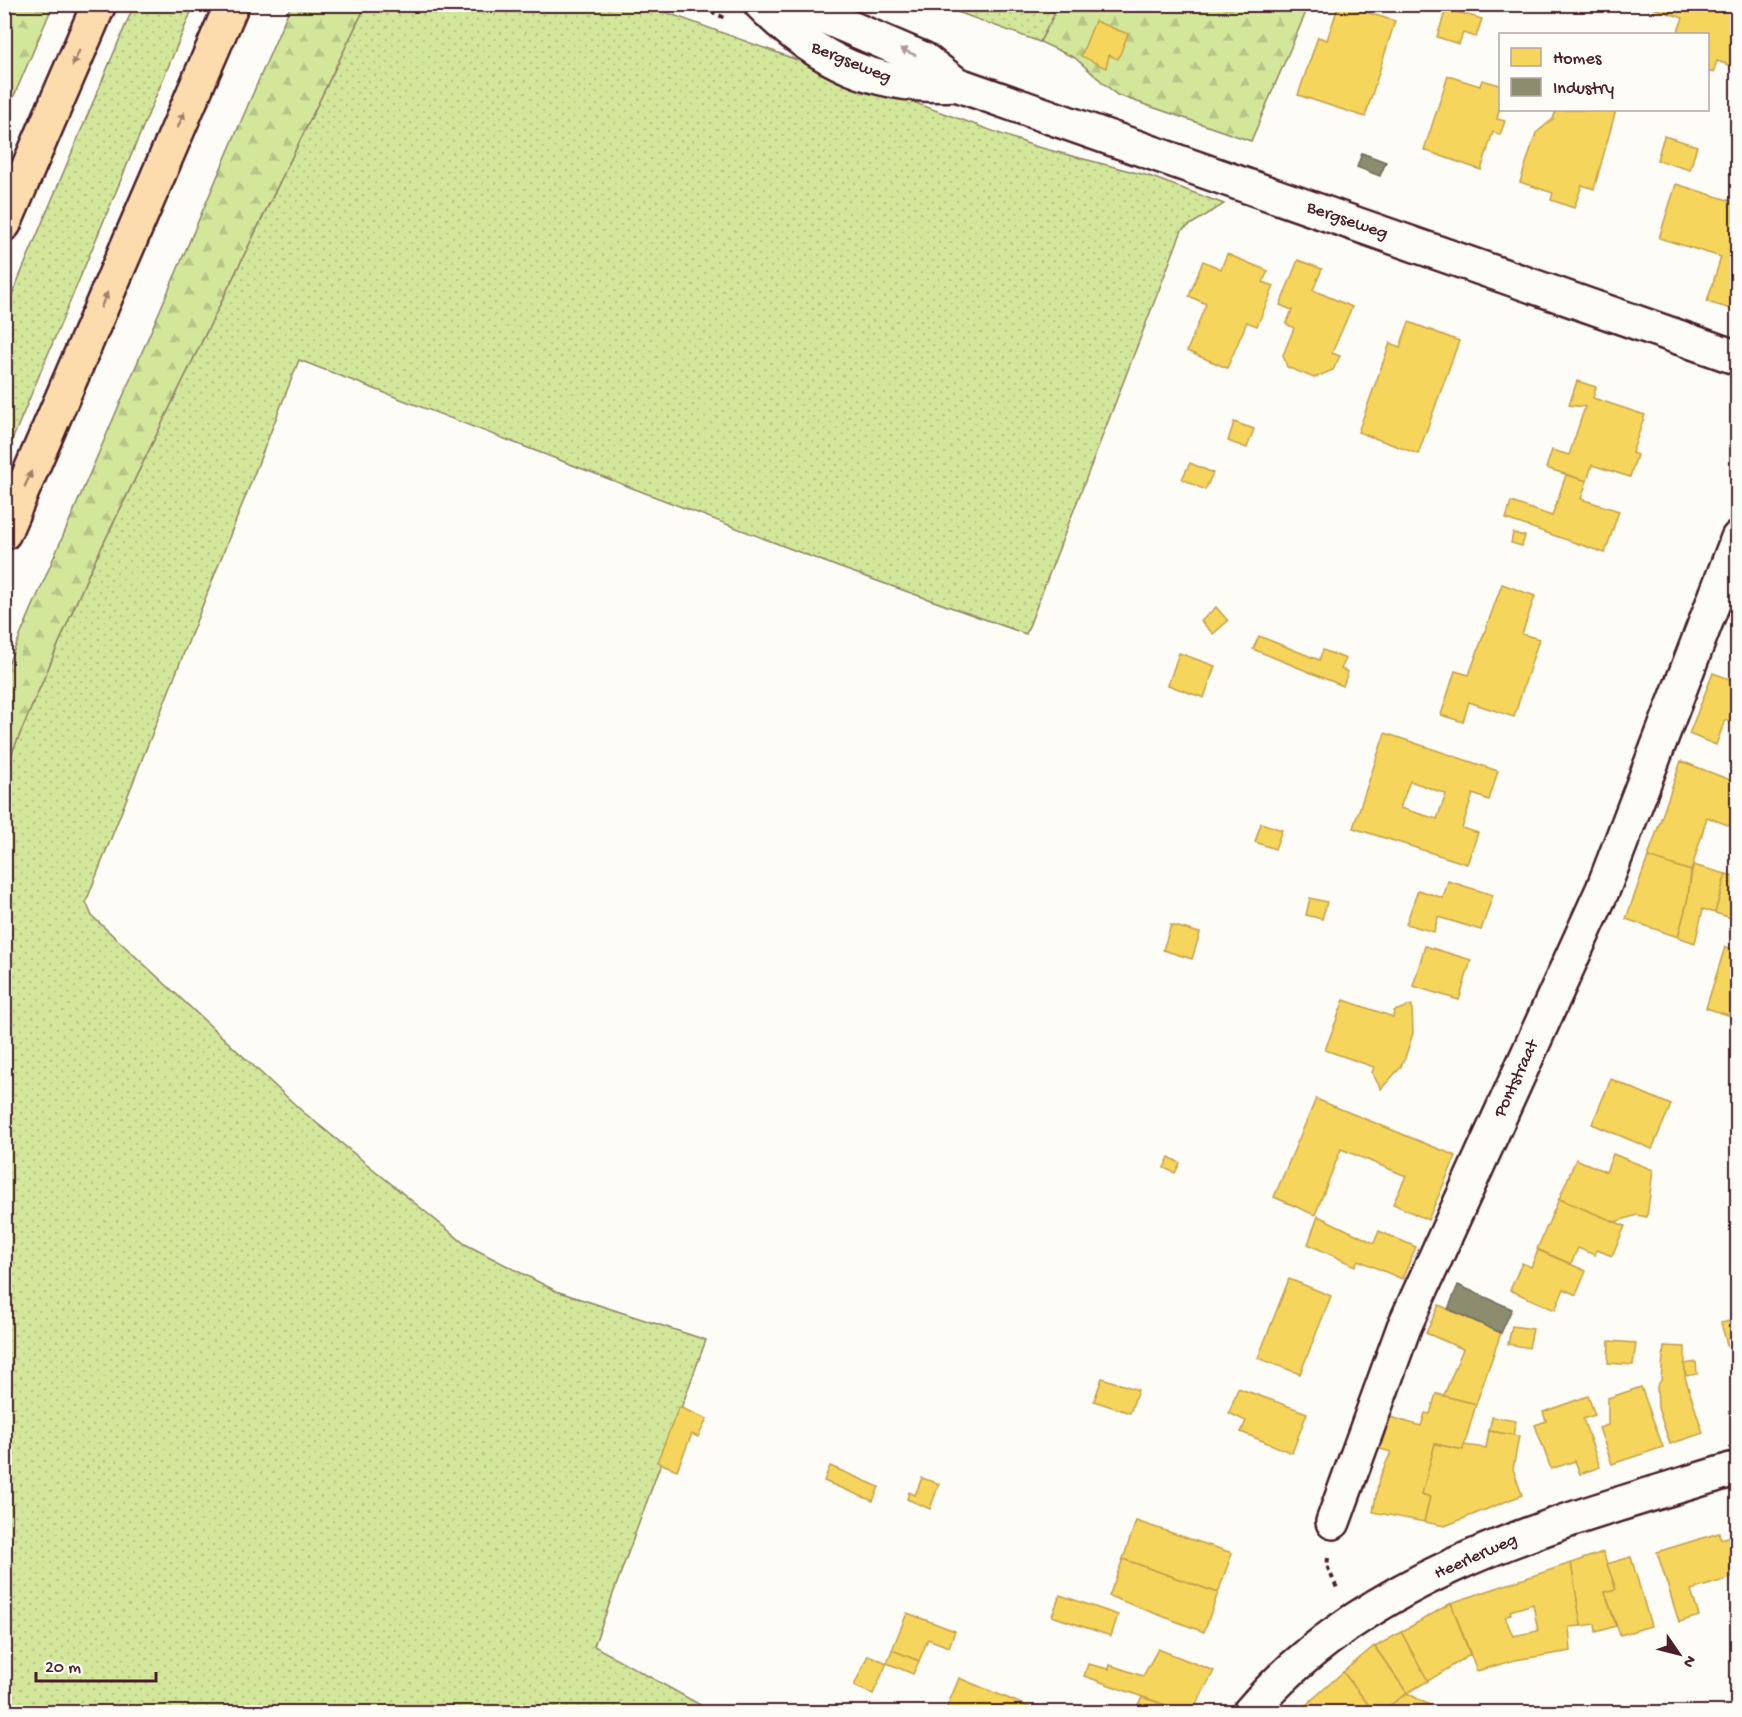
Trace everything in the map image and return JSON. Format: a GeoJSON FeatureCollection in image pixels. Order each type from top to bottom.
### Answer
{"type":"FeatureCollection","features":[{"type":"Feature","properties":{"kind":"highway"},"geometry":{"type":"LineString","coordinates":[[4,224],[99,4]]}},
{"type":"Feature","properties":{"kind":"highway"},"geometry":{"type":"LineString","coordinates":[[4,533],[232,4]]}},
{"type":"Feature","properties":{"kind":"street","name":"Bergseweg"},"geometry":{"type":"LineString","coordinates":[[761,4],[808,47],[881,79],[922,86],[956,84]]}},
{"type":"Feature","properties":{"kind":"street","name":"Bergseweg"},"geometry":{"type":"LineString","coordinates":[[795,4],[923,59],[956,84],[1737,358]]}},
{"type":"Feature","properties":{"kind":"street","name":"Pontstraat"},"geometry":{"type":"LineString","coordinates":[[1333,1522],[1404,1327],[1603,889],[1737,538]]}},
{"type":"Feature","properties":{"kind":"street","name":"Heerlerweg"},"geometry":{"type":"LineString","coordinates":[[1250,1713],[1285,1675],[1352,1621],[1440,1571],[1512,1540],[1737,1468]]}},
{"type":"Feature","properties":{"kind":"path"},"geometry":{"type":"LineString","coordinates":[[694,4],[705,9]]}},
{"type":"Feature","properties":{"kind":"path"},"geometry":{"type":"LineString","coordinates":[[1333,1522],[1327,1566],[1352,1621]]}},
{"type":"Feature","properties":{"kind":"green space"},"geometry":{"type":"Polygon","coordinates":[[[4,5],[53,5],[5,117],[4,5]]]}},
{"type":"Feature","properties":{"kind":"green space"},"geometry":{"type":"Polygon","coordinates":[[[134,5],[194,5],[5,457],[5,311],[134,5]]]}},
{"type":"Feature","properties":{"kind":"green space"},"geometry":{"type":"Polygon","coordinates":[[[291,5],[366,5],[88,575],[5,769],[5,671],[291,5]]]}},
{"type":"Feature","properties":{"kind":"green space"},"geometry":{"type":"Polygon","coordinates":[[[366,5],[646,5],[1034,146],[1149,176],[1224,204],[1182,230],[1026,634],[838,567],[299,360],[86,902],[92,916],[302,1111],[465,1244],[556,1291],[706,1340],[594,1646],[713,1712],[5,1712],[5,769],[88,575],[366,5]]]}},
{"type":"Feature","properties":{"kind":"green space"},"geometry":{"type":"Polygon","coordinates":[[[938,5],[1035,5],[1056,12],[1040,42],[938,5]]]}},
{"type":"Feature","properties":{"kind":"green space"},"geometry":{"type":"Polygon","coordinates":[[[1059,5],[1309,5],[1251,141],[1117,95],[1075,58],[1040,42],[1059,5]]]}},
{"type":"Feature","properties":{"kind":"building: Homes"},"geometry":{"type":"Polygon","coordinates":[[[1339,4],[1395,21],[1365,117],[1298,95],[1318,37],[1327,40],[1339,4]]]}},
{"type":"Feature","properties":{"kind":"building: Homes"},"geometry":{"type":"Polygon","coordinates":[[[1651,4],[1717,4],[1738,12],[1738,68],[1717,61],[1713,73],[1709,71],[1709,33],[1677,33],[1683,18],[1650,7],[1651,4]]]}},
{"type":"Feature","properties":{"kind":"building: Homes"},"geometry":{"type":"Polygon","coordinates":[[[1446,9],[1482,19],[1476,37],[1463,33],[1459,44],[1437,37],[1446,9]]]}},
{"type":"Feature","properties":{"kind":"building: Homes"},"geometry":{"type":"Polygon","coordinates":[[[1095,21],[1128,34],[1118,59],[1109,55],[1106,68],[1081,56],[1095,21]]]}},
{"type":"Feature","properties":{"kind":"building: Homes"},"geometry":{"type":"Polygon","coordinates":[[[1448,76],[1480,86],[1482,80],[1499,85],[1497,119],[1505,121],[1500,135],[1493,132],[1481,170],[1424,150],[1448,76]]]}},
{"type":"Feature","properties":{"kind":"building: Homes"},"geometry":{"type":"Polygon","coordinates":[[[1556,111],[1616,111],[1594,189],[1582,185],[1574,208],[1551,200],[1553,193],[1520,182],[1536,133],[1553,119],[1556,111]]]}},
{"type":"Feature","properties":{"kind":"building: Homes"},"geometry":{"type":"Polygon","coordinates":[[[1664,136],[1697,146],[1690,170],[1657,160],[1664,136]]]}},
{"type":"Feature","properties":{"kind":"building: Homes"},"geometry":{"type":"Polygon","coordinates":[[[1676,184],[1738,203],[1738,311],[1707,302],[1721,257],[1659,238],[1676,184]]]}},
{"type":"Feature","properties":{"kind":"building: Homes"},"geometry":{"type":"Polygon","coordinates":[[[1227,254],[1268,271],[1263,282],[1274,286],[1257,326],[1247,322],[1227,368],[1187,351],[1206,304],[1189,296],[1203,261],[1221,269],[1227,254]]]}},
{"type":"Feature","properties":{"kind":"building: Homes"},"geometry":{"type":"Polygon","coordinates":[[[1298,260],[1322,269],[1313,290],[1352,307],[1332,353],[1340,356],[1333,370],[1314,378],[1287,367],[1283,355],[1294,328],[1286,324],[1292,310],[1280,305],[1298,260]]]}},
{"type":"Feature","properties":{"kind":"building: Homes"},"geometry":{"type":"Polygon","coordinates":[[[1409,322],[1459,341],[1418,454],[1358,432],[1390,343],[1400,347],[1409,322]]]}},
{"type":"Feature","properties":{"kind":"building: Homes"},"geometry":{"type":"Polygon","coordinates":[[[1577,381],[1596,387],[1593,398],[1645,415],[1632,453],[1637,455],[1630,477],[1592,465],[1587,481],[1546,468],[1552,450],[1569,455],[1585,407],[1569,405],[1577,381]]]}},
{"type":"Feature","properties":{"kind":"building: Homes"},"geometry":{"type":"Polygon","coordinates":[[[1234,422],[1254,429],[1247,448],[1228,441],[1234,422]]]}},
{"type":"Feature","properties":{"kind":"building: Homes"},"geometry":{"type":"Polygon","coordinates":[[[1190,463],[1213,473],[1205,490],[1182,479],[1190,463]]]}},
{"type":"Feature","properties":{"kind":"building: Homes"},"geometry":{"type":"Polygon","coordinates":[[[1566,475],[1587,481],[1581,499],[1619,511],[1605,553],[1506,519],[1511,502],[1552,516],[1566,475]]]}},
{"type":"Feature","properties":{"kind":"building: Homes"},"geometry":{"type":"Polygon","coordinates":[[[1513,533],[1525,536],[1522,546],[1511,543],[1513,533]]]}},
{"type":"Feature","properties":{"kind":"building: Homes"},"geometry":{"type":"Polygon","coordinates":[[[1502,584],[1535,596],[1522,634],[1539,639],[1514,717],[1469,702],[1463,722],[1441,715],[1455,671],[1469,675],[1502,584]]]}},
{"type":"Feature","properties":{"kind":"building: Homes"},"geometry":{"type":"Polygon","coordinates":[[[1216,607],[1228,621],[1213,634],[1201,621],[1216,607]]]}},
{"type":"Feature","properties":{"kind":"building: Homes"},"geometry":{"type":"Polygon","coordinates":[[[1259,636],[1319,660],[1323,650],[1346,659],[1341,669],[1348,672],[1343,686],[1253,649],[1259,636]]]}},
{"type":"Feature","properties":{"kind":"building: Homes"},"geometry":{"type":"Polygon","coordinates":[[[1179,653],[1215,666],[1204,698],[1168,685],[1179,653]]]}},
{"type":"Feature","properties":{"kind":"building: Homes"},"geometry":{"type":"Polygon","coordinates":[[[1713,673],[1738,682],[1738,725],[1725,720],[1716,745],[1689,734],[1713,673]]]}},
{"type":"Feature","properties":{"kind":"building: Homes"},"geometry":{"type":"Polygon","coordinates":[[[1385,733],[1498,771],[1489,800],[1473,794],[1462,828],[1478,833],[1467,864],[1353,828],[1385,733]],[[1410,781],[1400,808],[1437,819],[1446,794],[1410,781]]]}},
{"type":"Feature","properties":{"kind":"building: Homes"},"geometry":{"type":"Polygon","coordinates":[[[1681,761],[1738,783],[1738,829],[1707,817],[1691,871],[1648,857],[1681,761]]]}},
{"type":"Feature","properties":{"kind":"building: Homes"},"geometry":{"type":"Polygon","coordinates":[[[1261,823],[1282,830],[1275,849],[1255,842],[1261,823]]]}},
{"type":"Feature","properties":{"kind":"building: Homes"},"geometry":{"type":"Polygon","coordinates":[[[1648,857],[1691,871],[1687,903],[1678,937],[1626,919],[1648,857]]]}},
{"type":"Feature","properties":{"kind":"building: Homes"},"geometry":{"type":"Polygon","coordinates":[[[1693,865],[1726,874],[1715,913],[1703,909],[1695,943],[1678,937],[1687,903],[1693,865]]]}},
{"type":"Feature","properties":{"kind":"building: Homes"},"geometry":{"type":"Polygon","coordinates":[[[1726,874],[1738,877],[1738,920],[1715,913],[1726,874]]]}},
{"type":"Feature","properties":{"kind":"building: Homes"},"geometry":{"type":"Polygon","coordinates":[[[1448,881],[1493,895],[1481,930],[1438,917],[1434,932],[1406,924],[1418,890],[1443,898],[1448,881]]]}},
{"type":"Feature","properties":{"kind":"building: Homes"},"geometry":{"type":"Polygon","coordinates":[[[1310,898],[1327,902],[1322,919],[1306,915],[1310,898]]]}},
{"type":"Feature","properties":{"kind":"building: Homes"},"geometry":{"type":"Polygon","coordinates":[[[1171,925],[1200,933],[1192,959],[1163,950],[1171,925]]]}},
{"type":"Feature","properties":{"kind":"building: Homes"},"geometry":{"type":"Polygon","coordinates":[[[1425,946],[1471,960],[1459,1000],[1413,986],[1425,946]]]}},
{"type":"Feature","properties":{"kind":"building: Homes"},"geometry":{"type":"Polygon","coordinates":[[[1725,947],[1738,951],[1738,995],[1731,1016],[1706,1008],[1725,947]]]}},
{"type":"Feature","properties":{"kind":"building: Homes"},"geometry":{"type":"Polygon","coordinates":[[[1738,995],[1738,1018],[1731,1016],[1738,995]]]}},
{"type":"Feature","properties":{"kind":"building: Homes"},"geometry":{"type":"Polygon","coordinates":[[[1344,1000],[1393,1017],[1394,1011],[1412,1005],[1413,1033],[1405,1058],[1400,1068],[1381,1089],[1372,1073],[1374,1067],[1325,1050],[1344,1000]]]}},
{"type":"Feature","properties":{"kind":"building: Homes"},"geometry":{"type":"Polygon","coordinates":[[[1611,1079],[1671,1105],[1652,1149],[1592,1124],[1611,1079]]]}},
{"type":"Feature","properties":{"kind":"building: Homes"},"geometry":{"type":"Polygon","coordinates":[[[1316,1099],[1456,1156],[1428,1220],[1393,1204],[1406,1176],[1341,1149],[1315,1215],[1274,1197],[1316,1099]]]}},
{"type":"Feature","properties":{"kind":"building: Homes"},"geometry":{"type":"Polygon","coordinates":[[[1613,1154],[1653,1170],[1647,1217],[1637,1215],[1615,1222],[1559,1199],[1576,1159],[1606,1172],[1613,1154]]]}},
{"type":"Feature","properties":{"kind":"building: Homes"},"geometry":{"type":"Polygon","coordinates":[[[1169,1157],[1180,1163],[1175,1173],[1164,1168],[1169,1157]]]}},
{"type":"Feature","properties":{"kind":"building: Homes"},"geometry":{"type":"Polygon","coordinates":[[[1559,1199],[1625,1226],[1612,1256],[1597,1250],[1595,1255],[1578,1248],[1571,1264],[1537,1249],[1559,1199]]]}},
{"type":"Feature","properties":{"kind":"building: Homes"},"geometry":{"type":"Polygon","coordinates":[[[1318,1216],[1374,1243],[1379,1231],[1416,1247],[1402,1279],[1358,1260],[1355,1266],[1308,1244],[1318,1216]]]}},
{"type":"Feature","properties":{"kind":"building: Homes"},"geometry":{"type":"Polygon","coordinates":[[[1538,1250],[1586,1271],[1576,1295],[1564,1289],[1555,1310],[1510,1290],[1522,1263],[1531,1267],[1538,1250]]]}},
{"type":"Feature","properties":{"kind":"building: Homes"},"geometry":{"type":"Polygon","coordinates":[[[1289,1279],[1331,1296],[1300,1374],[1258,1358],[1289,1279]]]}},
{"type":"Feature","properties":{"kind":"building: Homes"},"geometry":{"type":"Polygon","coordinates":[[[1439,1305],[1501,1333],[1476,1404],[1436,1394],[1444,1395],[1463,1349],[1426,1333],[1439,1305]]]}},
{"type":"Feature","properties":{"kind":"building: Homes"},"geometry":{"type":"Polygon","coordinates":[[[1738,1319],[1738,1384],[1721,1323],[1738,1319]]]}},
{"type":"Feature","properties":{"kind":"building: Homes"},"geometry":{"type":"Polygon","coordinates":[[[1512,1326],[1533,1329],[1529,1348],[1508,1344],[1512,1326]]]}},
{"type":"Feature","properties":{"kind":"building: Homes"},"geometry":{"type":"Polygon","coordinates":[[[1609,1341],[1636,1343],[1633,1365],[1608,1363],[1609,1341]]]}},
{"type":"Feature","properties":{"kind":"building: Homes"},"geometry":{"type":"Polygon","coordinates":[[[1664,1346],[1685,1347],[1685,1377],[1703,1433],[1670,1444],[1658,1408],[1657,1387],[1661,1380],[1664,1346]]]}},
{"type":"Feature","properties":{"kind":"building: Homes"},"geometry":{"type":"Polygon","coordinates":[[[1696,1362],[1697,1374],[1686,1376],[1684,1364],[1696,1362]]]}},
{"type":"Feature","properties":{"kind":"building: Homes"},"geometry":{"type":"Polygon","coordinates":[[[1102,1378],[1138,1390],[1130,1413],[1094,1401],[1102,1378]]]}},
{"type":"Feature","properties":{"kind":"building: Homes"},"geometry":{"type":"Polygon","coordinates":[[[1641,1387],[1663,1447],[1612,1464],[1599,1428],[1608,1425],[1608,1398],[1641,1387]]]}},
{"type":"Feature","properties":{"kind":"building: Homes"},"geometry":{"type":"Polygon","coordinates":[[[1238,1388],[1307,1413],[1292,1453],[1241,1432],[1246,1421],[1229,1413],[1238,1388]]]}},
{"type":"Feature","properties":{"kind":"building: Homes"},"geometry":{"type":"Polygon","coordinates":[[[1436,1394],[1476,1404],[1463,1450],[1435,1444],[1422,1494],[1430,1497],[1424,1522],[1373,1512],[1379,1479],[1391,1452],[1380,1449],[1390,1417],[1421,1426],[1425,1413],[1430,1414],[1436,1394]]]}},
{"type":"Feature","properties":{"kind":"building: Homes"},"geometry":{"type":"Polygon","coordinates":[[[1588,1396],[1595,1415],[1583,1419],[1600,1467],[1580,1474],[1575,1461],[1551,1469],[1535,1425],[1546,1421],[1543,1412],[1588,1396]]]}},
{"type":"Feature","properties":{"kind":"building: Homes"},"geometry":{"type":"Polygon","coordinates":[[[679,1407],[707,1419],[698,1437],[692,1434],[677,1470],[657,1462],[679,1407]]]}},
{"type":"Feature","properties":{"kind":"building: Homes"},"geometry":{"type":"Polygon","coordinates":[[[1492,1417],[1516,1421],[1513,1435],[1489,1431],[1492,1417]]]}},
{"type":"Feature","properties":{"kind":"building: Homes"},"geometry":{"type":"Polygon","coordinates":[[[1489,1431],[1519,1436],[1513,1469],[1522,1495],[1445,1526],[1424,1522],[1430,1497],[1422,1494],[1435,1444],[1463,1450],[1464,1445],[1486,1448],[1489,1431]]]}},
{"type":"Feature","properties":{"kind":"building: Homes"},"geometry":{"type":"Polygon","coordinates":[[[830,1466],[879,1487],[873,1501],[824,1481],[830,1466]]]}},
{"type":"Feature","properties":{"kind":"building: Homes"},"geometry":{"type":"Polygon","coordinates":[[[922,1478],[939,1484],[930,1509],[907,1499],[909,1492],[915,1495],[922,1478]]]}},
{"type":"Feature","properties":{"kind":"building: Homes"},"geometry":{"type":"Polygon","coordinates":[[[1136,1521],[1232,1553],[1218,1593],[1123,1559],[1136,1521]]]}},
{"type":"Feature","properties":{"kind":"building: Homes"},"geometry":{"type":"Polygon","coordinates":[[[1719,1533],[1721,1539],[1738,1534],[1738,1576],[1691,1590],[1699,1616],[1679,1622],[1657,1552],[1719,1533]]]}},
{"type":"Feature","properties":{"kind":"building: Homes"},"geometry":{"type":"Polygon","coordinates":[[[1603,1552],[1616,1589],[1605,1592],[1616,1626],[1596,1632],[1595,1624],[1581,1626],[1571,1563],[1603,1552]]]}},
{"type":"Feature","properties":{"kind":"building: Homes"},"geometry":{"type":"Polygon","coordinates":[[[1631,1557],[1651,1626],[1620,1635],[1605,1592],[1616,1589],[1607,1564],[1631,1557]]]}},
{"type":"Feature","properties":{"kind":"building: Homes"},"geometry":{"type":"Polygon","coordinates":[[[1123,1559],[1218,1593],[1204,1632],[1109,1596],[1123,1559]]]}},
{"type":"Feature","properties":{"kind":"building: Homes"},"geometry":{"type":"Polygon","coordinates":[[[1571,1563],[1581,1626],[1569,1627],[1571,1651],[1515,1660],[1477,1671],[1451,1603],[1571,1563]],[[1533,1604],[1510,1611],[1511,1614],[1505,1617],[1513,1636],[1538,1631],[1533,1604]]]}},
{"type":"Feature","properties":{"kind":"building: Homes"},"geometry":{"type":"Polygon","coordinates":[[[1060,1595],[1118,1615],[1111,1636],[1052,1616],[1060,1595]]]}},
{"type":"Feature","properties":{"kind":"building: Homes"},"geometry":{"type":"Polygon","coordinates":[[[1451,1603],[1470,1655],[1428,1681],[1401,1632],[1451,1603]]]}},
{"type":"Feature","properties":{"kind":"building: Homes"},"geometry":{"type":"Polygon","coordinates":[[[907,1613],[955,1631],[949,1647],[928,1639],[919,1661],[892,1650],[907,1613]]]}},
{"type":"Feature","properties":{"kind":"building: Homes"},"geometry":{"type":"Polygon","coordinates":[[[1401,1632],[1428,1681],[1407,1693],[1375,1647],[1401,1632]]]}},
{"type":"Feature","properties":{"kind":"building: Homes"},"geometry":{"type":"Polygon","coordinates":[[[1374,1646],[1407,1693],[1381,1712],[1374,1712],[1343,1672],[1374,1646]]]}},
{"type":"Feature","properties":{"kind":"building: Homes"},"geometry":{"type":"Polygon","coordinates":[[[1158,1649],[1214,1671],[1192,1712],[1185,1712],[1084,1676],[1088,1664],[1109,1669],[1110,1665],[1143,1676],[1158,1649]]]}},
{"type":"Feature","properties":{"kind":"building: Homes"},"geometry":{"type":"Polygon","coordinates":[[[892,1650],[919,1661],[913,1674],[887,1663],[892,1650]]]}},
{"type":"Feature","properties":{"kind":"building: Homes"},"geometry":{"type":"Polygon","coordinates":[[[868,1655],[887,1663],[873,1694],[854,1686],[868,1655]]]}},
{"type":"Feature","properties":{"kind":"building: Homes"},"geometry":{"type":"Polygon","coordinates":[[[1343,1672],[1374,1712],[1298,1712],[1343,1672]]]}},
{"type":"Feature","properties":{"kind":"building: Homes"},"geometry":{"type":"Polygon","coordinates":[[[959,1678],[1041,1712],[945,1712],[959,1678]]]}},
{"type":"Feature","properties":{"kind":"building: Homes"},"geometry":{"type":"Polygon","coordinates":[[[1407,1693],[1442,1712],[1381,1712],[1407,1693]]]}},
{"type":"Feature","properties":{"kind":"building: Homes"},"geometry":{"type":"Polygon","coordinates":[[[1142,1697],[1185,1712],[1134,1712],[1142,1697]]]}},
{"type":"Feature","properties":{"kind":"building: Homes"},"geometry":{"type":"Polygon","coordinates":[[[1618,1705],[1654,1707],[1653,1712],[1617,1712],[1618,1705]]]}},
{"type":"Feature","properties":{"kind":"building: Homes"},"geometry":{"type":"Polygon","coordinates":[[[1654,1707],[1672,1709],[1672,1712],[1653,1712],[1654,1707]]]}},
{"type":"Feature","properties":{"kind":"building: Industry"},"geometry":{"type":"Polygon","coordinates":[[[1362,153],[1386,162],[1380,176],[1357,167],[1362,153]]]}},
{"type":"Feature","properties":{"kind":"building: Industry"},"geometry":{"type":"Polygon","coordinates":[[[1458,1285],[1512,1309],[1501,1333],[1448,1309],[1458,1285]]]}}]}
